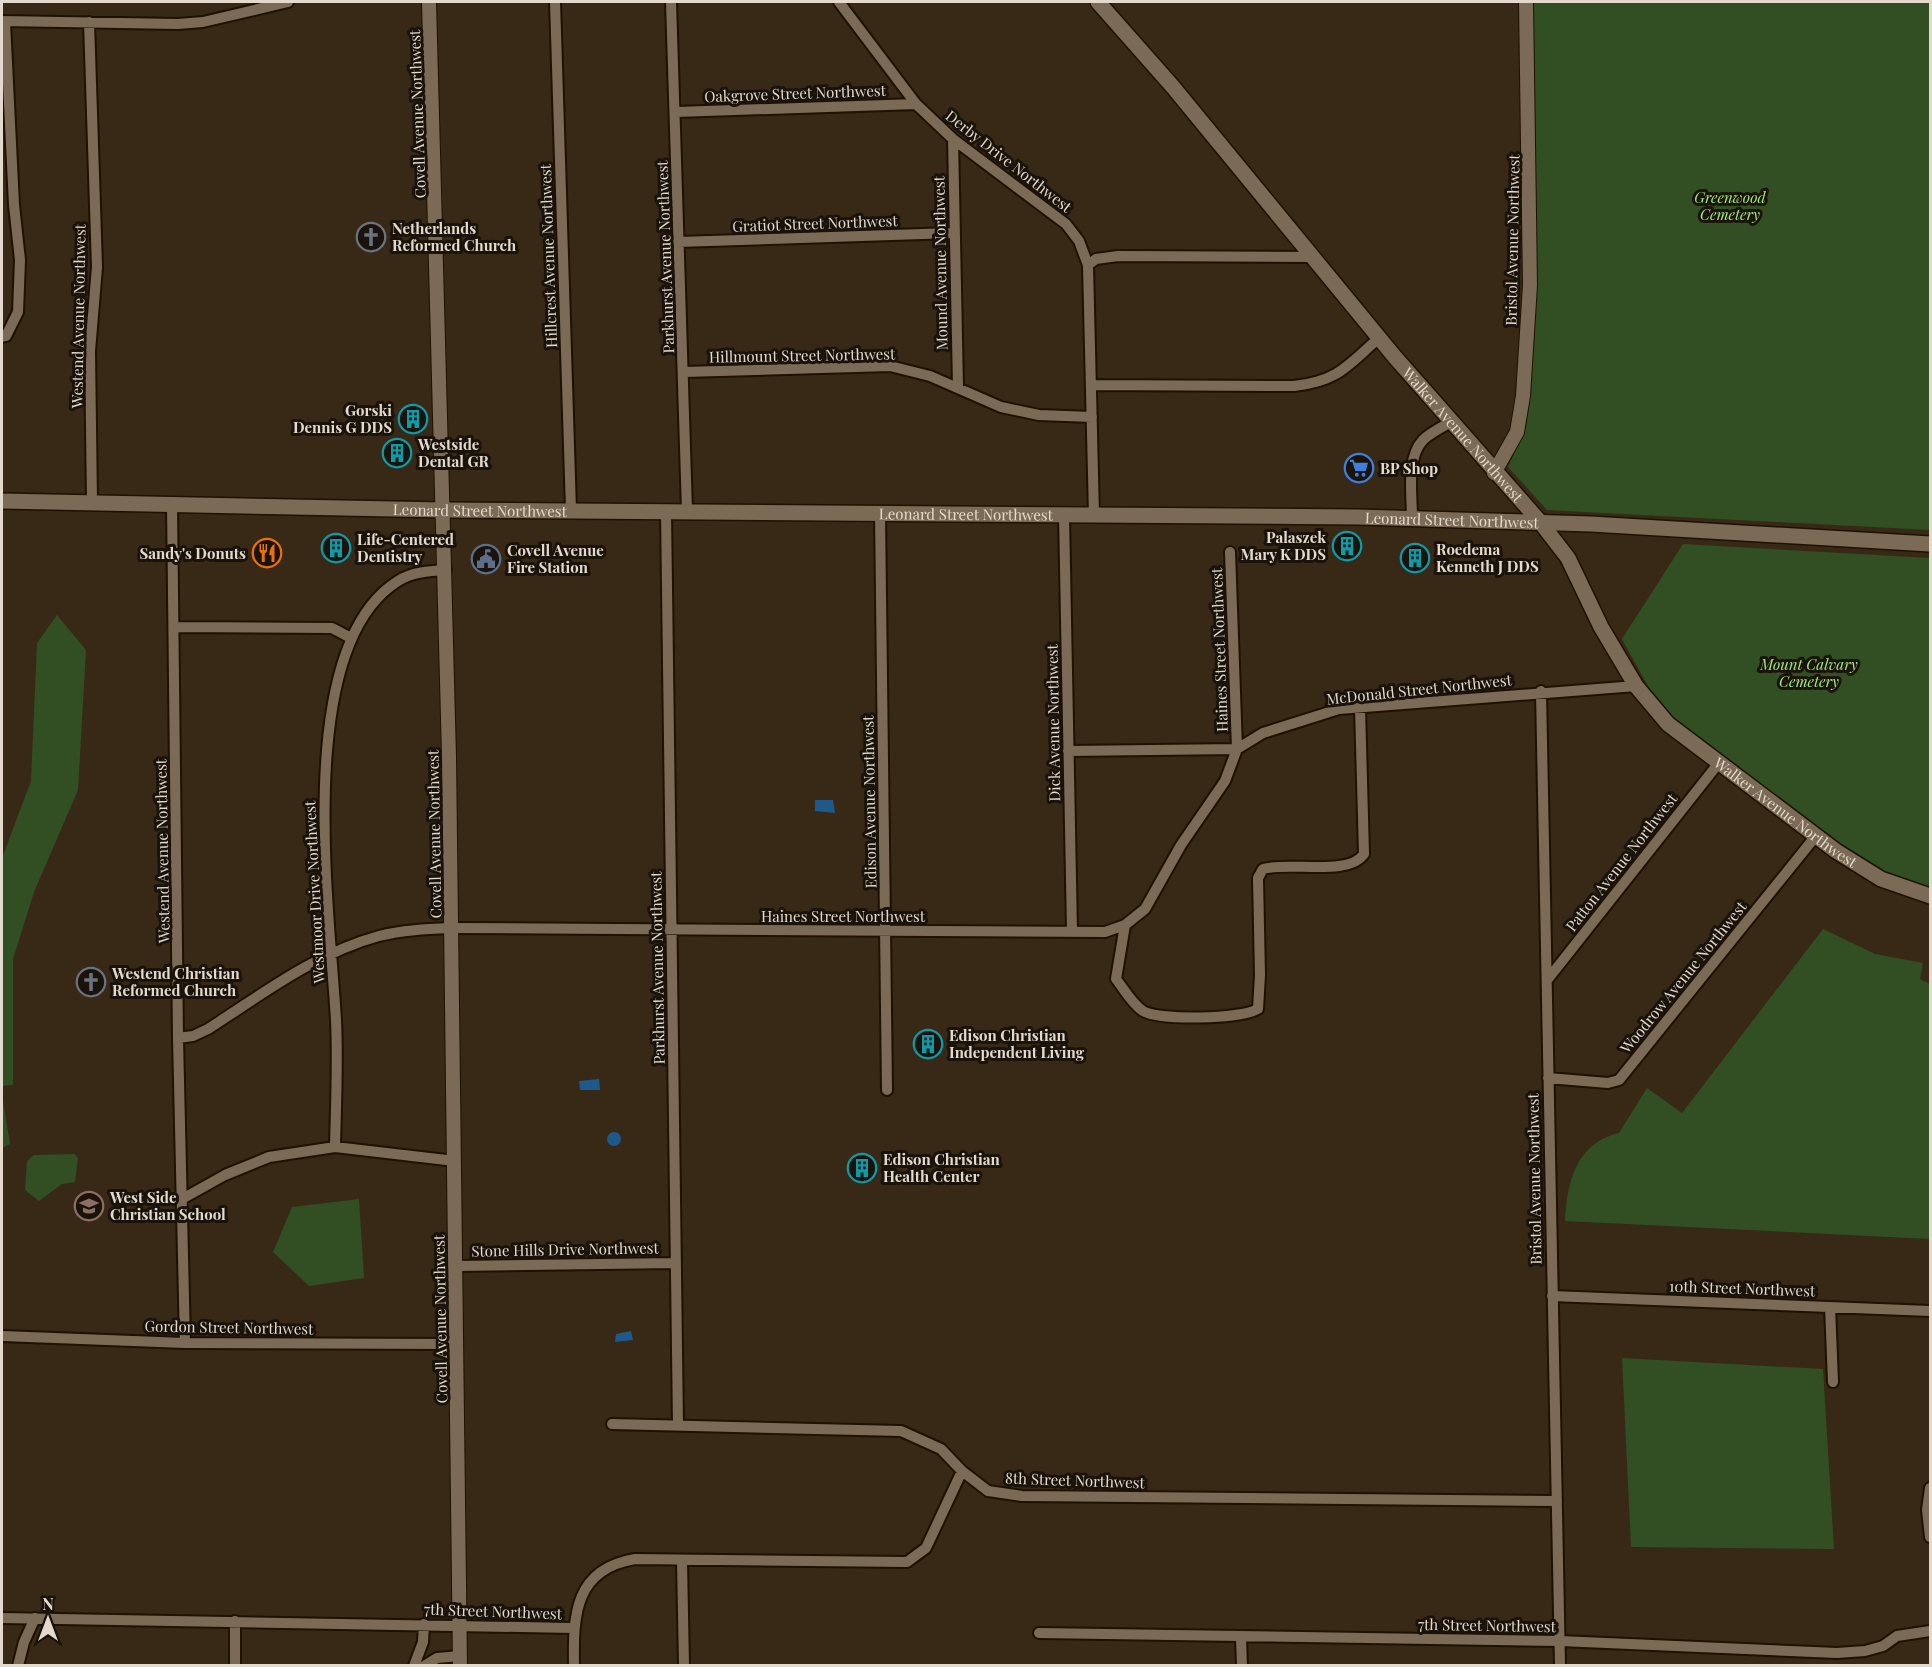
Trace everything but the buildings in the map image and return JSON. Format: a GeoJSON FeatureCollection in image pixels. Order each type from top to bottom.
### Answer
{"type":"FeatureCollection","features":[{"type":"Feature","properties":{"kind":"main road","name":"Walker Avenue Northwest"},"geometry":{"type":"LineString","coordinates":[[1098,2],[1173,87],[1494,473],[1541,523],[1568,558],[1601,627],[1636,686],[1668,724],[1815,837],[1881,879],[1930,896]]}},
{"type":"Feature","properties":{"kind":"main road","name":"Leonard Street Northwest"},"geometry":{"type":"LineString","coordinates":[[2,501],[444,510],[1412,518],[1930,544]]}},
{"type":"Feature","properties":{"kind":"street"},"geometry":{"type":"LineString","coordinates":[[2,337],[6,336],[18,312],[20,260],[14,205],[3,22],[202,22],[288,2]]}},
{"type":"Feature","properties":{"kind":"street","name":"Covell Avenue Northwest"},"geometry":{"type":"LineString","coordinates":[[429,2],[446,570],[457,1266],[460,1661]]}},
{"type":"Feature","properties":{"kind":"street","name":"Hillcrest Avenue Northwest"},"geometry":{"type":"LineString","coordinates":[[555,2],[571,510]]}},
{"type":"Feature","properties":{"kind":"street","name":"Parkhurst Avenue Northwest"},"geometry":{"type":"LineString","coordinates":[[671,2],[687,511]]}},
{"type":"Feature","properties":{"kind":"street","name":"Derby Drive Northwest"},"geometry":{"type":"LineString","coordinates":[[839,2],[916,104],[953,139],[1066,224],[1078,241],[1088,265],[1093,385],[1094,516]]}},
{"type":"Feature","properties":{"kind":"street","name":"Bristol Avenue Northwest"},"geometry":{"type":"LineString","coordinates":[[1494,473],[1516,432],[1524,385],[1530,285],[1526,2]]}},
{"type":"Feature","properties":{"kind":"street","name":"Westend Avenue Northwest"},"geometry":{"type":"LineString","coordinates":[[89,22],[96,267],[90,351],[92,502]]}},
{"type":"Feature","properties":{"kind":"street","name":"Oakgrove Street Northwest"},"geometry":{"type":"LineString","coordinates":[[676,112],[916,104]]}},
{"type":"Feature","properties":{"kind":"street","name":"Mound Avenue Northwest"},"geometry":{"type":"LineString","coordinates":[[953,139],[953,233],[958,387]]}},
{"type":"Feature","properties":{"kind":"street","name":"Gratiot Street Northwest"},"geometry":{"type":"LineString","coordinates":[[678,242],[953,233]]}},
{"type":"Feature","properties":{"kind":"street"},"geometry":{"type":"LineString","coordinates":[[1088,265],[1096,260],[1118,256],[1314,257]]}},
{"type":"Feature","properties":{"kind":"street"},"geometry":{"type":"LineString","coordinates":[[1093,385],[1294,386],[1318,383],[1337,375],[1380,337]]}},
{"type":"Feature","properties":{"kind":"street","name":"Hillmount Street Northwest"},"geometry":{"type":"LineString","coordinates":[[684,372],[890,366],[930,376],[1000,407],[1040,415],[1092,417]]}},
{"type":"Feature","properties":{"kind":"street"},"geometry":{"type":"LineString","coordinates":[[1412,518],[1412,481],[1416,449],[1424,439],[1451,422]]}},
{"type":"Feature","properties":{"kind":"street","name":"Westend Avenue Northwest"},"geometry":{"type":"LineString","coordinates":[[172,504],[178,1038],[185,1343]]}},
{"type":"Feature","properties":{"kind":"street","name":"Parkhurst Avenue Northwest"},"geometry":{"type":"LineString","coordinates":[[666,511],[678,1426]]}},
{"type":"Feature","properties":{"kind":"street","name":"Edison Avenue Northwest"},"geometry":{"type":"LineString","coordinates":[[880,513],[887,1090]]}},
{"type":"Feature","properties":{"kind":"street","name":"Dick Avenue Northwest"},"geometry":{"type":"LineString","coordinates":[[1064,515],[1072,931]]}},
{"type":"Feature","properties":{"kind":"street","name":"Haines Street Northwest"},"geometry":{"type":"LineString","coordinates":[[178,1038],[193,1036],[208,1029],[307,966],[378,936],[452,928],[1105,932],[1125,925],[1145,909],[1181,845],[1225,781],[1237,749],[1230,552]]}},
{"type":"Feature","properties":{"kind":"street","name":"Westmoor Drive Northwest"},"geometry":{"type":"LineString","coordinates":[[335,1147],[336,1044],[324,802],[332,710],[351,638],[373,603],[397,582],[422,572],[446,570]]}},
{"type":"Feature","properties":{"kind":"street"},"geometry":{"type":"LineString","coordinates":[[174,627],[332,628],[351,638]]}},
{"type":"Feature","properties":{"kind":"street","name":"McDonald Street Northwest"},"geometry":{"type":"LineString","coordinates":[[1068,751],[1237,749],[1274,729],[1339,709],[1541,691],[1636,686]]}},
{"type":"Feature","properties":{"kind":"street","name":"Bristol Avenue Northwest"},"geometry":{"type":"LineString","coordinates":[[1541,691],[1560,1665]]}},
{"type":"Feature","properties":{"kind":"street"},"geometry":{"type":"LineString","coordinates":[[1125,925],[1116,979],[1137,1006],[1146,1012],[1174,1016],[1243,1015],[1258,1009],[1260,975],[1258,878],[1263,869],[1292,865],[1349,866],[1359,862],[1364,854],[1360,708]]}},
{"type":"Feature","properties":{"kind":"street","name":"Patton Avenue Northwest"},"geometry":{"type":"LineString","coordinates":[[1548,979],[1718,764]]}},
{"type":"Feature","properties":{"kind":"street","name":"Woodrow Avenue Northwest"},"geometry":{"type":"LineString","coordinates":[[1548,1078],[1608,1083],[1624,1076],[1815,837]]}},
{"type":"Feature","properties":{"kind":"street"},"geometry":{"type":"LineString","coordinates":[[182,1199],[225,1175],[269,1157],[335,1147],[455,1161]]}},
{"type":"Feature","properties":{"kind":"street","name":"Stone Hills Drive Northwest"},"geometry":{"type":"LineString","coordinates":[[457,1266],[675,1263]]}},
{"type":"Feature","properties":{"kind":"street","name":"10th Street Northwest"},"geometry":{"type":"LineString","coordinates":[[1552,1296],[1930,1311]]}},
{"type":"Feature","properties":{"kind":"street"},"geometry":{"type":"LineString","coordinates":[[1830,1307],[1833,1382]]}},
{"type":"Feature","properties":{"kind":"street","name":"Gordon Street Northwest"},"geometry":{"type":"LineString","coordinates":[[2,1336],[185,1343],[457,1344]]}},
{"type":"Feature","properties":{"kind":"street","name":"8th Street Northwest"},"geometry":{"type":"LineString","coordinates":[[612,1424],[901,1431],[940,1449],[962,1471],[988,1491],[1022,1496],[1557,1501]]}},
{"type":"Feature","properties":{"kind":"street","name":"7th Street Northwest"},"geometry":{"type":"LineString","coordinates":[[2,1618],[573,1628],[580,1597],[590,1580],[618,1562],[635,1559],[907,1562],[926,1548],[962,1471]]}},
{"type":"Feature","properties":{"kind":"street"},"geometry":{"type":"LineString","coordinates":[[1930,1488],[1926,1509],[1930,1537]]}},
{"type":"Feature","properties":{"kind":"street"},"geometry":{"type":"LineString","coordinates":[[682,1560],[684,1665]]}},
{"type":"Feature","properties":{"kind":"street"},"geometry":{"type":"LineString","coordinates":[[18,1665],[35,1618]]}},
{"type":"Feature","properties":{"kind":"street"},"geometry":{"type":"LineString","coordinates":[[235,1621],[235,1665]]}},
{"type":"Feature","properties":{"kind":"street"},"geometry":{"type":"LineString","coordinates":[[414,1665],[423,1642],[424,1624]]}},
{"type":"Feature","properties":{"kind":"street"},"geometry":{"type":"LineString","coordinates":[[573,1628],[574,1665]]}},
{"type":"Feature","properties":{"kind":"street","name":"7th Street Northwest"},"geometry":{"type":"LineString","coordinates":[[1039,1633],[1241,1638],[1560,1641],[1837,1653],[1865,1651],[1883,1646],[1897,1636],[1930,1631]]}},
{"type":"Feature","properties":{"kind":"street"},"geometry":{"type":"LineString","coordinates":[[1241,1638],[1242,1665]]}},
{"type":"Feature","properties":{"kind":"street"},"geometry":{"type":"LineString","coordinates":[[1837,1653],[1837,1665]]}},
{"type":"Feature","properties":{"kind":"street"},"geometry":{"type":"LineString","coordinates":[[424,1665],[437,1658],[460,1661]]}},
{"type":"Feature","properties":{"kind":"green space","name":"Greenwood Cemetery"},"geometry":{"type":"Polygon","coordinates":[[[1527,2],[1930,2],[1930,530],[1547,510],[1508,467],[1526,427],[1531,370],[1527,2]]]}},
{"type":"Feature","properties":{"kind":"green space","name":"Mount Calvary Cemetery"},"geometry":{"type":"Polygon","coordinates":[[[1683,544],[1930,558],[1930,888],[1893,876],[1834,841],[1683,729],[1654,697],[1622,639],[1683,544]]]}},
{"type":"Feature","properties":{"kind":"green space"},"geometry":{"type":"Polygon","coordinates":[[[57,615],[86,650],[78,790],[34,892],[13,959],[13,1085],[2,1086],[2,858],[31,781],[37,643],[57,615]]]}},
{"type":"Feature","properties":{"kind":"green space"},"geometry":{"type":"Polygon","coordinates":[[[1823,929],[1875,954],[1923,963],[1920,979],[1930,984],[1930,1239],[1565,1221],[1568,1192],[1577,1166],[1584,1155],[1604,1138],[1619,1133],[1647,1088],[1682,1113],[1823,929]]]}},
{"type":"Feature","properties":{"kind":"green space"},"geometry":{"type":"Polygon","coordinates":[[[2,1095],[10,1144],[2,1148],[2,1095]]]}},
{"type":"Feature","properties":{"kind":"green space"},"geometry":{"type":"Polygon","coordinates":[[[75,1154],[78,1158],[75,1182],[62,1184],[39,1201],[25,1190],[27,1161],[34,1155],[75,1154]]]}},
{"type":"Feature","properties":{"kind":"green space"},"geometry":{"type":"Polygon","coordinates":[[[359,1199],[364,1278],[309,1286],[273,1252],[292,1207],[359,1199]]]}},
{"type":"Feature","properties":{"kind":"green space"},"geometry":{"type":"Polygon","coordinates":[[[1622,1358],[1823,1369],[1834,1549],[1631,1547],[1622,1358]]]}},
{"type":"Feature","properties":{"kind":"water"},"geometry":{"type":"Polygon","coordinates":[[[815,800],[833,800],[835,813],[815,811],[815,800]]]}},
{"type":"Feature","properties":{"kind":"water"},"geometry":{"type":"Polygon","coordinates":[[[599,1079],[600,1090],[580,1090],[579,1081],[599,1079]]]}},
{"type":"Feature","properties":{"kind":"water"},"geometry":{"type":"Polygon","coordinates":[[[614,1132],[619,1134],[621,1139],[619,1144],[614,1146],[609,1144],[607,1139],[609,1134],[614,1132]]]}},
{"type":"Feature","properties":{"kind":"water"},"geometry":{"type":"Polygon","coordinates":[[[631,1331],[633,1340],[615,1342],[616,1334],[631,1331]]]}},
{"type":"Feature","properties":{"kind":"place","name":"Netherlands Reformed Church"},"geometry":{"type":"Point","coordinates":[371,237]}},
{"type":"Feature","properties":{"kind":"place","name":"Gorski Dennis G DDS"},"geometry":{"type":"Point","coordinates":[413,419]}},
{"type":"Feature","properties":{"kind":"place","name":"Westside Dental GR"},"geometry":{"type":"Point","coordinates":[397,453]}},
{"type":"Feature","properties":{"kind":"place","name":"BP Shop"},"geometry":{"type":"Point","coordinates":[1359,468]}},
{"type":"Feature","properties":{"kind":"place","name":"Palaszek Mary K DDS"},"geometry":{"type":"Point","coordinates":[1347,546]}},
{"type":"Feature","properties":{"kind":"place","name":"Life-Centered Dentistry"},"geometry":{"type":"Point","coordinates":[336,548]}},
{"type":"Feature","properties":{"kind":"place","name":"Sandy's Donuts"},"geometry":{"type":"Point","coordinates":[267,553]}},
{"type":"Feature","properties":{"kind":"place","name":"Roedema Kenneth J DDS"},"geometry":{"type":"Point","coordinates":[1415,558]}},
{"type":"Feature","properties":{"kind":"place","name":"Covell Avenue Fire Station"},"geometry":{"type":"Point","coordinates":[486,559]}},
{"type":"Feature","properties":{"kind":"place","name":"Westend Christian Reformed Church"},"geometry":{"type":"Point","coordinates":[91,982]}},
{"type":"Feature","properties":{"kind":"place","name":"Edison Christian Independent Living"},"geometry":{"type":"Point","coordinates":[928,1044]}},
{"type":"Feature","properties":{"kind":"place","name":"Edison Christian Health Center"},"geometry":{"type":"Point","coordinates":[862,1168]}},
{"type":"Feature","properties":{"kind":"place","name":"West Side Christian School"},"geometry":{"type":"Point","coordinates":[89,1206]}}]}
